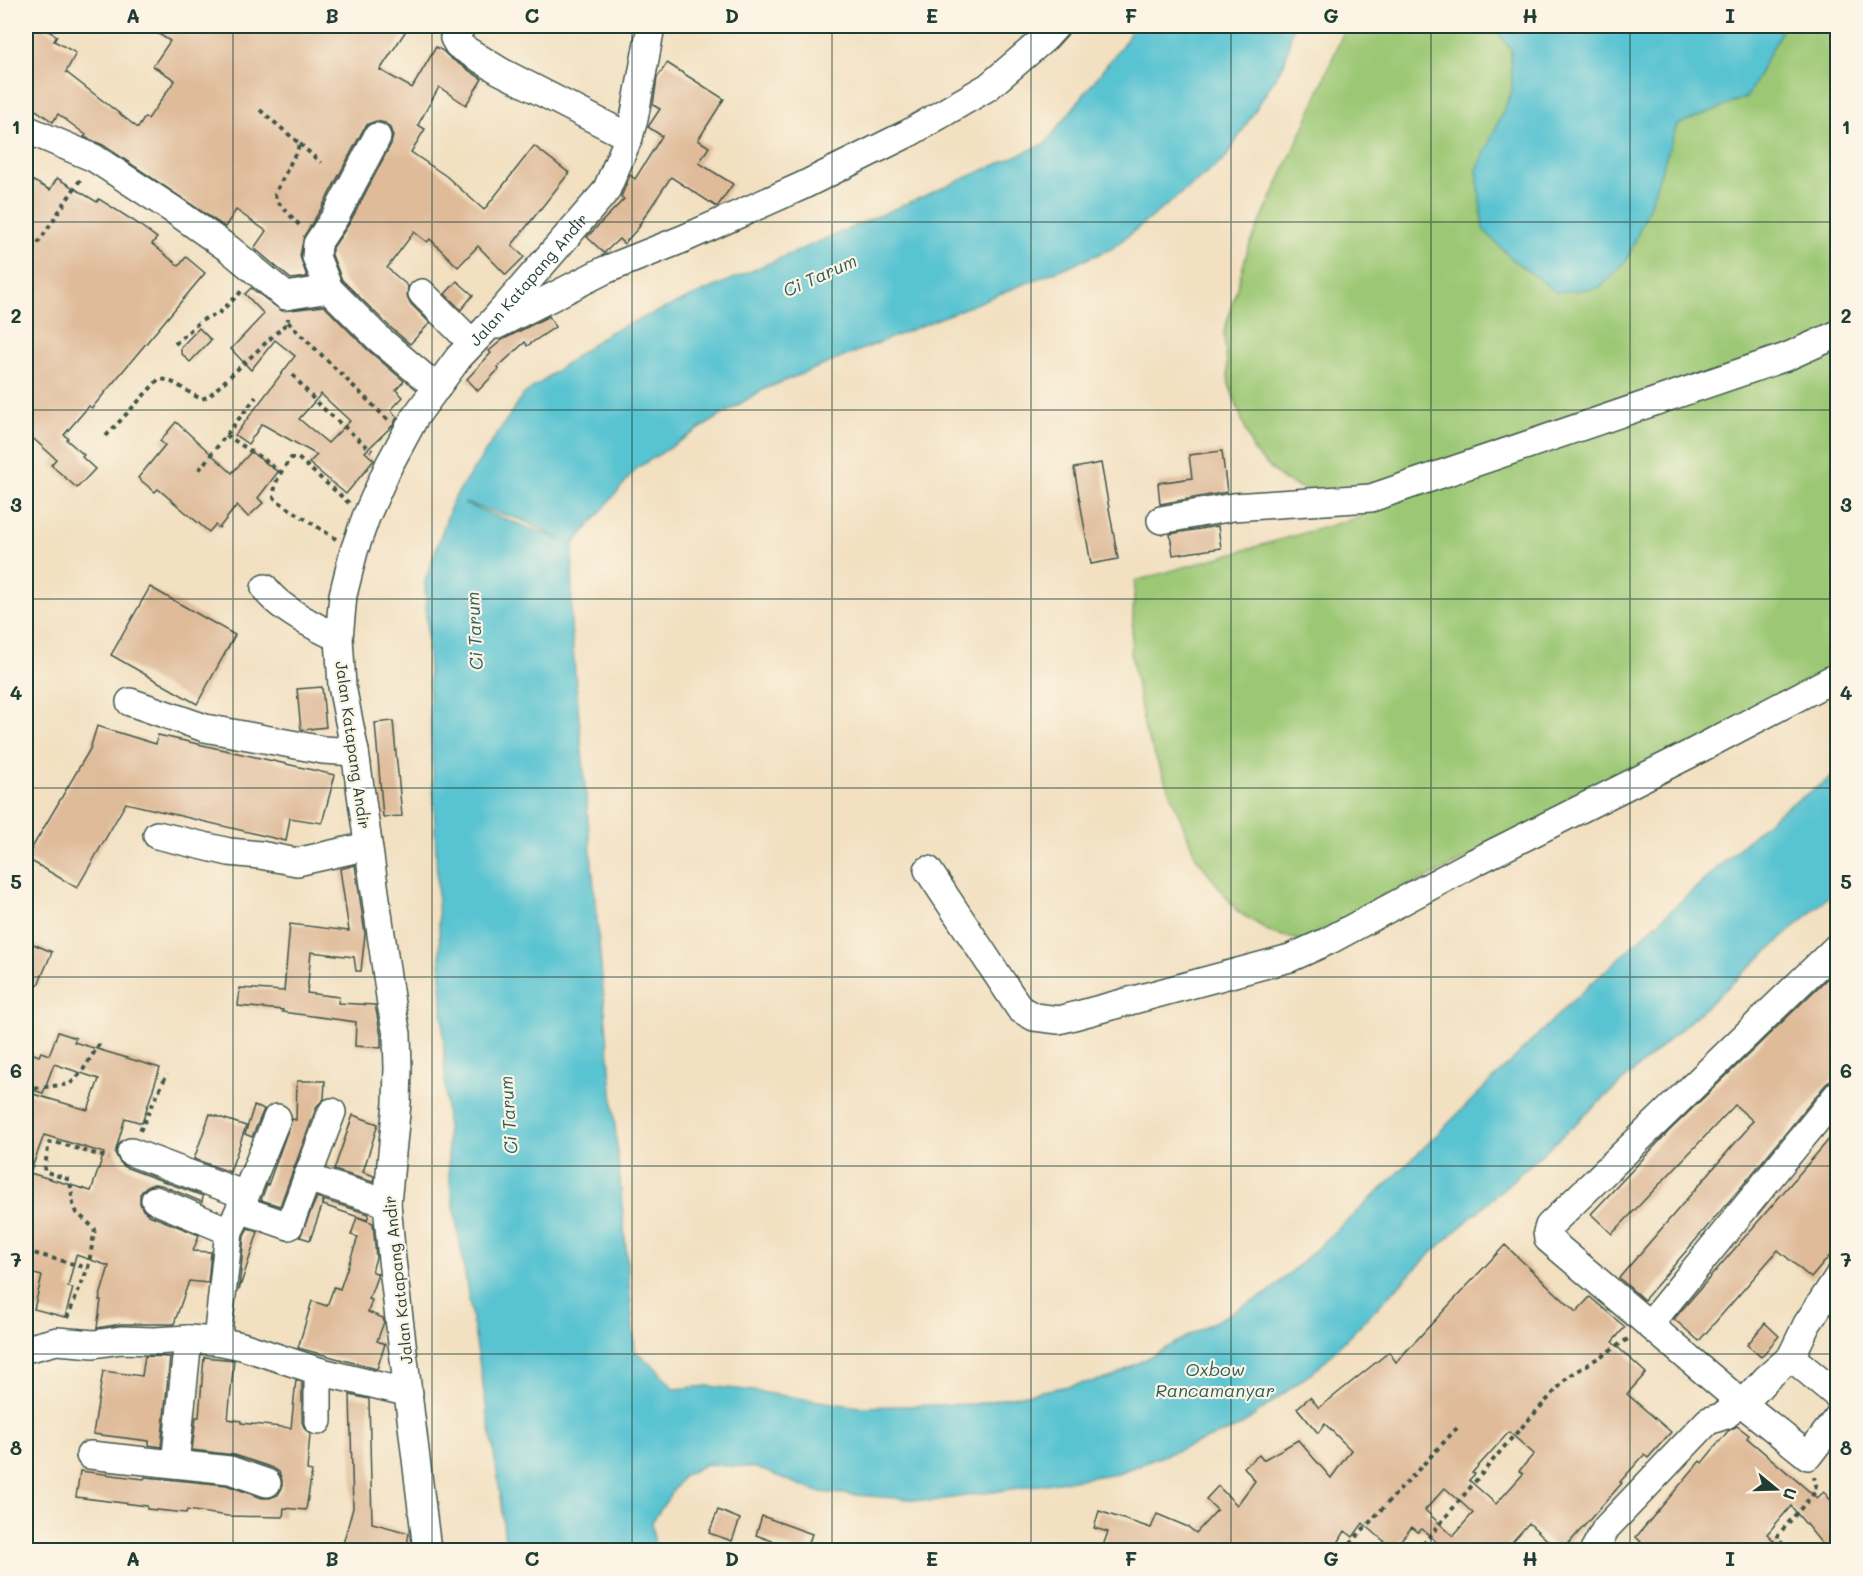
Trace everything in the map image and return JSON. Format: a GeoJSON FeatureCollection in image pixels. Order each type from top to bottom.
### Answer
{"type":"FeatureCollection","features":[{"type":"Feature","properties":{"kind":"street"},"geometry":{"type":"LineString","coordinates":[[462,26],[454,38],[458,45],[500,71],[629,137]]}},
{"type":"Feature","properties":{"kind":"street","name":"Jalan Katapang Andir"},"geometry":{"type":"LineString","coordinates":[[428,1551],[387,1203],[397,1103],[397,1034],[390,1004],[355,752],[342,686],[339,638],[343,595],[354,551],[366,517],[389,465],[415,417],[479,337],[606,190],[629,137],[642,86],[651,26]]}},
{"type":"Feature","properties":{"kind":"street"},"geometry":{"type":"LineString","coordinates":[[422,293],[479,337],[605,270],[683,239],[802,186],[909,133],[988,87],[1056,26]]}},
{"type":"Feature","properties":{"kind":"street"},"geometry":{"type":"LineString","coordinates":[[26,129],[93,158],[210,236],[258,274],[287,309],[329,289]]}},
{"type":"Feature","properties":{"kind":"street"},"geometry":{"type":"LineString","coordinates":[[377,137],[335,217],[316,244],[316,257],[329,289],[379,339],[437,388]]}},
{"type":"Feature","properties":{"kind":"street"},"geometry":{"type":"LineString","coordinates":[[1161,520],[1233,507],[1371,498],[1786,357],[1838,334]]}},
{"type":"Feature","properties":{"kind":"street"},"geometry":{"type":"LineString","coordinates":[[265,588],[273,599],[339,638]]}},
{"type":"Feature","properties":{"kind":"street"},"geometry":{"type":"LineString","coordinates":[[928,870],[1020,1010],[1034,1017],[1059,1020],[1290,958],[1328,941],[1475,862],[1688,755],[1838,676]]}},
{"type":"Feature","properties":{"kind":"street"},"geometry":{"type":"LineString","coordinates":[[130,702],[205,728],[323,750],[355,752]]}},
{"type":"Feature","properties":{"kind":"street"},"geometry":{"type":"LineString","coordinates":[[157,835],[229,852],[297,862],[368,846]]}},
{"type":"Feature","properties":{"kind":"street"},"geometry":{"type":"LineString","coordinates":[[1838,946],[1549,1226],[1547,1232],[1548,1239],[1735,1398],[1808,1456],[1838,1417]]}},
{"type":"Feature","properties":{"kind":"street"},"geometry":{"type":"LineString","coordinates":[[1649,1325],[1838,1094]]}},
{"type":"Feature","properties":{"kind":"street"},"geometry":{"type":"LineString","coordinates":[[155,1200],[238,1212],[289,1226],[332,1112]]}},
{"type":"Feature","properties":{"kind":"street"},"geometry":{"type":"LineString","coordinates":[[217,1341],[238,1212],[277,1118]]}},
{"type":"Feature","properties":{"kind":"street"},"geometry":{"type":"LineString","coordinates":[[131,1152],[238,1212]]}},
{"type":"Feature","properties":{"kind":"street"},"geometry":{"type":"LineString","coordinates":[[307,1178],[387,1203]]}},
{"type":"Feature","properties":{"kind":"street"},"geometry":{"type":"LineString","coordinates":[[1594,1551],[1606,1528],[1708,1421],[1726,1415],[1735,1398],[1767,1378],[1791,1357],[1807,1324],[1838,1277]]}},
{"type":"Feature","properties":{"kind":"street"},"geometry":{"type":"LineString","coordinates":[[175,1464],[188,1339]]}},
{"type":"Feature","properties":{"kind":"street"},"geometry":{"type":"LineString","coordinates":[[26,1349],[57,1341],[94,1344],[121,1340],[217,1341],[242,1346],[318,1371],[409,1393]]}},
{"type":"Feature","properties":{"kind":"street"},"geometry":{"type":"LineString","coordinates":[[1791,1357],[1838,1396]]}},
{"type":"Feature","properties":{"kind":"street"},"geometry":{"type":"LineString","coordinates":[[318,1371],[318,1421]]}},
{"type":"Feature","properties":{"kind":"street"},"geometry":{"type":"LineString","coordinates":[[90,1455],[230,1470],[267,1483]]}},
{"type":"Feature","properties":{"kind":"path"},"geometry":{"type":"LineString","coordinates":[[260,110],[321,163]]}},
{"type":"Feature","properties":{"kind":"path"},"geometry":{"type":"LineString","coordinates":[[300,144],[275,197],[316,244]]}},
{"type":"Feature","properties":{"kind":"path"},"geometry":{"type":"LineString","coordinates":[[26,257],[32,252],[93,158]]}},
{"type":"Feature","properties":{"kind":"path"},"geometry":{"type":"LineString","coordinates":[[175,345],[197,324],[218,314],[258,274]]}},
{"type":"Feature","properties":{"kind":"path"},"geometry":{"type":"LineString","coordinates":[[106,436],[159,379],[167,380],[196,397],[202,399],[209,396],[287,309],[404,436]]}},
{"type":"Feature","properties":{"kind":"path"},"geometry":{"type":"LineString","coordinates":[[292,375],[317,403],[389,465]]}},
{"type":"Feature","properties":{"kind":"path"},"geometry":{"type":"LineString","coordinates":[[200,470],[256,397]]}},
{"type":"Feature","properties":{"kind":"path"},"geometry":{"type":"LineString","coordinates":[[226,435],[279,472]]}},
{"type":"Feature","properties":{"kind":"path"},"geometry":{"type":"LineString","coordinates":[[354,551],[276,500],[274,491],[279,472],[291,458],[298,458],[366,517]]}},
{"type":"Feature","properties":{"kind":"path"},"geometry":{"type":"LineString","coordinates":[[26,1089],[70,1084],[81,1073],[100,1043]]}},
{"type":"Feature","properties":{"kind":"path"},"geometry":{"type":"LineString","coordinates":[[57,1341],[88,1268],[95,1229],[77,1213],[73,1204],[70,1180],[44,1171],[49,1143],[55,1142],[125,1163],[167,1074]]}},
{"type":"Feature","properties":{"kind":"path"},"geometry":{"type":"LineString","coordinates":[[26,1251],[88,1268]]}},
{"type":"Feature","properties":{"kind":"path"},"geometry":{"type":"LineString","coordinates":[[26,1280],[28,1286],[26,1297]]}},
{"type":"Feature","properties":{"kind":"path"},"geometry":{"type":"LineString","coordinates":[[1414,1551],[1420,1550],[1509,1441],[1568,1377],[1649,1325]]}},
{"type":"Feature","properties":{"kind":"path"},"geometry":{"type":"LineString","coordinates":[[1344,1551],[1458,1428]]}},
{"type":"Feature","properties":{"kind":"path"},"geometry":{"type":"LineString","coordinates":[[1790,1551],[1778,1540],[1778,1535],[1815,1492],[1816,1484],[1808,1456]]}},
{"type":"Feature","properties":{"kind":"green space"},"geometry":{"type":"Polygon","coordinates":[[[1346,26],[1837,26],[1837,673],[1302,941],[1272,933],[1237,911],[1196,857],[1145,731],[1131,653],[1135,581],[1360,517],[1358,506],[1306,490],[1283,480],[1254,452],[1229,384],[1224,333],[1248,249],[1306,122],[1346,26]]]}},
{"type":"Feature","properties":{"kind":"water"},"geometry":{"type":"Polygon","coordinates":[[[1133,26],[1293,26],[1285,62],[1225,159],[1111,249],[762,390],[637,468],[573,545],[571,627],[635,1351],[656,1368],[674,1389],[708,1386],[860,1407],[975,1404],[1110,1378],[1268,1293],[1386,1185],[1568,1005],[1775,815],[1837,774],[1837,889],[1427,1257],[1318,1368],[1239,1427],[1118,1473],[932,1501],[818,1492],[757,1468],[706,1464],[683,1476],[652,1522],[655,1550],[506,1550],[498,1478],[449,1176],[425,581],[453,500],[523,395],[608,333],[1046,143],[1127,39],[1133,26]],[[465,503],[564,541],[522,520],[465,503]]]}},
{"type":"Feature","properties":{"kind":"water"},"geometry":{"type":"Polygon","coordinates":[[[1494,26],[1774,26],[1781,32],[1747,97],[1677,125],[1649,207],[1627,260],[1599,288],[1556,292],[1511,258],[1483,229],[1477,170],[1512,91],[1511,50],[1494,26]]]}},
{"type":"Feature","properties":{"kind":"building"},"geometry":{"type":"Polygon","coordinates":[[[26,26],[40,26],[57,36],[54,41],[76,53],[66,72],[138,128],[145,117],[148,119],[175,80],[153,66],[170,41],[146,26],[409,26],[380,70],[412,88],[436,47],[482,79],[466,105],[439,87],[418,125],[425,129],[411,152],[446,176],[484,210],[534,146],[569,173],[512,245],[524,257],[506,275],[478,246],[458,267],[430,239],[427,242],[414,232],[387,268],[408,286],[407,296],[411,304],[430,323],[410,344],[342,280],[332,255],[332,249],[349,224],[391,144],[393,136],[385,123],[376,121],[368,124],[363,130],[304,236],[300,256],[307,277],[291,279],[254,248],[266,231],[236,210],[225,227],[103,145],[84,137],[86,135],[58,114],[53,122],[26,103],[26,26]]]}},
{"type":"Feature","properties":{"kind":"building"},"geometry":{"type":"Polygon","coordinates":[[[667,63],[724,99],[698,140],[709,147],[699,163],[733,184],[717,207],[671,177],[640,226],[624,244],[619,239],[604,253],[587,237],[624,199],[621,197],[630,175],[635,179],[662,136],[648,127],[660,109],[653,105],[657,78],[667,63]]]}},
{"type":"Feature","properties":{"kind":"building"},"geometry":{"type":"Polygon","coordinates":[[[26,177],[50,190],[57,178],[97,202],[99,199],[157,238],[152,244],[179,266],[186,257],[205,273],[92,408],[89,406],[64,435],[95,469],[77,488],[51,465],[56,459],[26,432],[26,177]]]}},
{"type":"Feature","properties":{"kind":"building"},"geometry":{"type":"Polygon","coordinates":[[[457,281],[473,295],[461,310],[445,294],[457,281]]]}},
{"type":"Feature","properties":{"kind":"building"},"geometry":{"type":"Polygon","coordinates":[[[251,288],[282,311],[324,306],[368,350],[404,381],[396,390],[403,397],[391,410],[397,417],[393,425],[365,452],[374,460],[346,494],[309,463],[317,455],[262,424],[248,444],[235,435],[295,356],[275,340],[251,370],[231,349],[264,314],[245,294],[251,288]],[[321,394],[299,419],[328,443],[350,421],[321,394]]]}},
{"type":"Feature","properties":{"kind":"building"},"geometry":{"type":"Polygon","coordinates":[[[549,316],[555,327],[527,346],[525,342],[498,367],[499,369],[478,391],[467,379],[491,353],[489,351],[502,340],[549,316]]]}},
{"type":"Feature","properties":{"kind":"building"},"geometry":{"type":"Polygon","coordinates":[[[199,328],[211,340],[190,362],[181,353],[181,347],[199,328]]]}},
{"type":"Feature","properties":{"kind":"building"},"geometry":{"type":"Polygon","coordinates":[[[176,422],[232,473],[251,452],[278,472],[258,498],[263,503],[248,517],[237,505],[219,528],[215,525],[209,532],[158,489],[155,492],[138,478],[165,445],[160,441],[176,422]]]}},
{"type":"Feature","properties":{"kind":"building"},"geometry":{"type":"Polygon","coordinates":[[[1222,451],[1227,492],[1160,504],[1158,483],[1192,478],[1189,455],[1222,451]]]}},
{"type":"Feature","properties":{"kind":"building"},"geometry":{"type":"Polygon","coordinates":[[[1101,463],[1118,559],[1091,564],[1074,468],[1101,463]]]}},
{"type":"Feature","properties":{"kind":"building"},"geometry":{"type":"Polygon","coordinates":[[[1218,526],[1221,548],[1173,555],[1170,534],[1218,526]]]}},
{"type":"Feature","properties":{"kind":"building"},"geometry":{"type":"Polygon","coordinates":[[[150,587],[235,635],[197,704],[111,655],[150,587]]]}},
{"type":"Feature","properties":{"kind":"building"},"geometry":{"type":"Polygon","coordinates":[[[322,687],[326,727],[301,730],[297,689],[322,687]]]}},
{"type":"Feature","properties":{"kind":"building"},"geometry":{"type":"Polygon","coordinates":[[[393,721],[402,816],[383,817],[375,723],[393,721]]]}},
{"type":"Feature","properties":{"kind":"building"},"geometry":{"type":"Polygon","coordinates":[[[97,726],[156,744],[158,735],[335,775],[322,823],[290,818],[286,841],[126,803],[77,888],[26,858],[90,749],[97,726]]]}},
{"type":"Feature","properties":{"kind":"building"},"geometry":{"type":"Polygon","coordinates":[[[355,865],[365,934],[361,971],[356,971],[354,957],[311,952],[307,993],[339,997],[338,1003],[375,1005],[381,1048],[355,1046],[356,1022],[282,1012],[283,1010],[238,1006],[240,988],[284,991],[290,924],[349,931],[340,869],[355,865]]]}},
{"type":"Feature","properties":{"kind":"building"},"geometry":{"type":"Polygon","coordinates":[[[31,943],[52,952],[38,985],[26,979],[26,957],[31,943]]]}},
{"type":"Feature","properties":{"kind":"building"},"geometry":{"type":"Polygon","coordinates":[[[1838,968],[1838,1075],[1826,1084],[1644,1300],[1619,1278],[1753,1121],[1735,1105],[1612,1234],[1591,1214],[1669,1131],[1838,968]]]}},
{"type":"Feature","properties":{"kind":"building"},"geometry":{"type":"Polygon","coordinates":[[[58,1032],[76,1038],[74,1042],[160,1068],[142,1123],[125,1118],[115,1153],[125,1167],[203,1196],[202,1202],[154,1184],[146,1187],[140,1194],[143,1210],[149,1215],[199,1235],[193,1251],[211,1252],[208,1283],[189,1281],[174,1324],[121,1324],[97,1328],[101,1300],[99,1300],[109,1266],[76,1255],[68,1287],[73,1288],[65,1317],[34,1309],[42,1276],[26,1272],[26,1102],[29,1093],[88,1110],[99,1079],[54,1064],[43,1093],[26,1088],[26,1051],[39,1056],[41,1052],[49,1055],[58,1032]],[[44,1135],[30,1173],[91,1191],[104,1153],[44,1135]]]}},
{"type":"Feature","properties":{"kind":"building"},"geometry":{"type":"Polygon","coordinates":[[[297,1081],[325,1081],[324,1099],[317,1106],[280,1206],[261,1200],[292,1119],[296,1120],[297,1081]]]}},
{"type":"Feature","properties":{"kind":"building"},"geometry":{"type":"Polygon","coordinates":[[[254,1106],[264,1109],[252,1137],[245,1134],[254,1106]]]}},
{"type":"Feature","properties":{"kind":"building"},"geometry":{"type":"Polygon","coordinates":[[[210,1114],[246,1126],[230,1172],[194,1159],[210,1114]]]}},
{"type":"Feature","properties":{"kind":"building"},"geometry":{"type":"Polygon","coordinates":[[[353,1115],[378,1124],[363,1172],[374,1176],[373,1182],[334,1170],[353,1115]]]}},
{"type":"Feature","properties":{"kind":"building"},"geometry":{"type":"Polygon","coordinates":[[[1838,1129],[1838,1246],[1811,1278],[1778,1250],[1699,1341],[1674,1319],[1838,1129]]]}},
{"type":"Feature","properties":{"kind":"building"},"geometry":{"type":"Polygon","coordinates":[[[317,1197],[322,1199],[322,1206],[310,1240],[300,1237],[317,1197]]]}},
{"type":"Feature","properties":{"kind":"building"},"geometry":{"type":"Polygon","coordinates":[[[324,1200],[369,1214],[367,1220],[323,1205],[324,1200]]]}},
{"type":"Feature","properties":{"kind":"building"},"geometry":{"type":"Polygon","coordinates":[[[357,1217],[373,1223],[376,1258],[372,1271],[378,1274],[369,1299],[372,1300],[368,1312],[383,1318],[384,1322],[377,1341],[385,1344],[377,1369],[298,1348],[312,1301],[327,1306],[334,1287],[340,1289],[358,1237],[351,1235],[357,1217]]]}},
{"type":"Feature","properties":{"kind":"building"},"geometry":{"type":"Polygon","coordinates":[[[248,1228],[258,1232],[239,1290],[244,1236],[248,1228]]]}},
{"type":"Feature","properties":{"kind":"building"},"geometry":{"type":"Polygon","coordinates":[[[1505,1245],[1576,1312],[1590,1297],[1625,1327],[1612,1342],[1646,1373],[1627,1394],[1671,1432],[1648,1458],[1644,1455],[1562,1551],[1559,1551],[1529,1523],[1504,1551],[1440,1551],[1442,1547],[1422,1529],[1418,1532],[1412,1527],[1393,1549],[1363,1523],[1353,1537],[1345,1531],[1333,1551],[1101,1551],[1108,1532],[1094,1528],[1099,1511],[1151,1528],[1157,1514],[1188,1527],[1196,1533],[1217,1510],[1206,1499],[1218,1486],[1237,1505],[1255,1481],[1244,1467],[1259,1455],[1263,1460],[1298,1440],[1331,1478],[1351,1450],[1325,1424],[1318,1433],[1297,1408],[1310,1397],[1319,1408],[1389,1352],[1396,1362],[1505,1245]],[[1509,1432],[1472,1473],[1475,1474],[1469,1480],[1496,1504],[1523,1474],[1519,1471],[1534,1454],[1509,1432]],[[1445,1488],[1425,1510],[1453,1536],[1473,1513],[1445,1488]]]}},
{"type":"Feature","properties":{"kind":"building"},"geometry":{"type":"Polygon","coordinates":[[[1765,1323],[1779,1336],[1761,1357],[1747,1345],[1765,1323]]]}},
{"type":"Feature","properties":{"kind":"building"},"geometry":{"type":"Polygon","coordinates":[[[145,1356],[170,1357],[161,1447],[149,1445],[149,1441],[93,1434],[103,1371],[142,1376],[145,1356]]]}},
{"type":"Feature","properties":{"kind":"building"},"geometry":{"type":"Polygon","coordinates":[[[204,1357],[234,1360],[228,1419],[241,1421],[241,1423],[291,1428],[296,1380],[302,1382],[302,1422],[310,1434],[307,1470],[312,1471],[306,1510],[284,1508],[283,1517],[228,1516],[187,1510],[186,1513],[147,1509],[147,1506],[76,1497],[80,1471],[144,1479],[145,1477],[226,1485],[262,1498],[278,1495],[282,1488],[282,1480],[279,1472],[273,1468],[235,1455],[192,1450],[196,1417],[199,1417],[204,1357]]]}},
{"type":"Feature","properties":{"kind":"building"},"geometry":{"type":"Polygon","coordinates":[[[350,1395],[369,1399],[372,1523],[409,1533],[406,1551],[341,1551],[353,1508],[350,1395]]]}},
{"type":"Feature","properties":{"kind":"building"},"geometry":{"type":"Polygon","coordinates":[[[1737,1426],[1749,1435],[1747,1438],[1817,1498],[1824,1492],[1838,1509],[1838,1541],[1827,1550],[1791,1506],[1767,1534],[1784,1551],[1633,1551],[1641,1542],[1636,1537],[1700,1461],[1702,1463],[1728,1431],[1737,1426]]]}},
{"type":"Feature","properties":{"kind":"building"},"geometry":{"type":"Polygon","coordinates":[[[718,1510],[740,1519],[732,1541],[709,1533],[718,1510]]]}},
{"type":"Feature","properties":{"kind":"building"},"geometry":{"type":"Polygon","coordinates":[[[762,1516],[812,1534],[806,1551],[799,1551],[756,1535],[762,1516]]]}},
{"type":"Feature","properties":{"kind":"water label","name":"Ci Tarum"},"geometry":{"type":"Point","coordinates":[820,276]}},
{"type":"Feature","properties":{"kind":"water label","name":"Ci Tarum"},"geometry":{"type":"Point","coordinates":[475,631]}},
{"type":"Feature","properties":{"kind":"water label","name":"Ci Tarum"},"geometry":{"type":"Point","coordinates":[509,1115]}},
{"type":"Feature","properties":{"kind":"water label","name":"Oxbow Rancamanyar"},"geometry":{"type":"Point","coordinates":[1215,1380]}}]}
